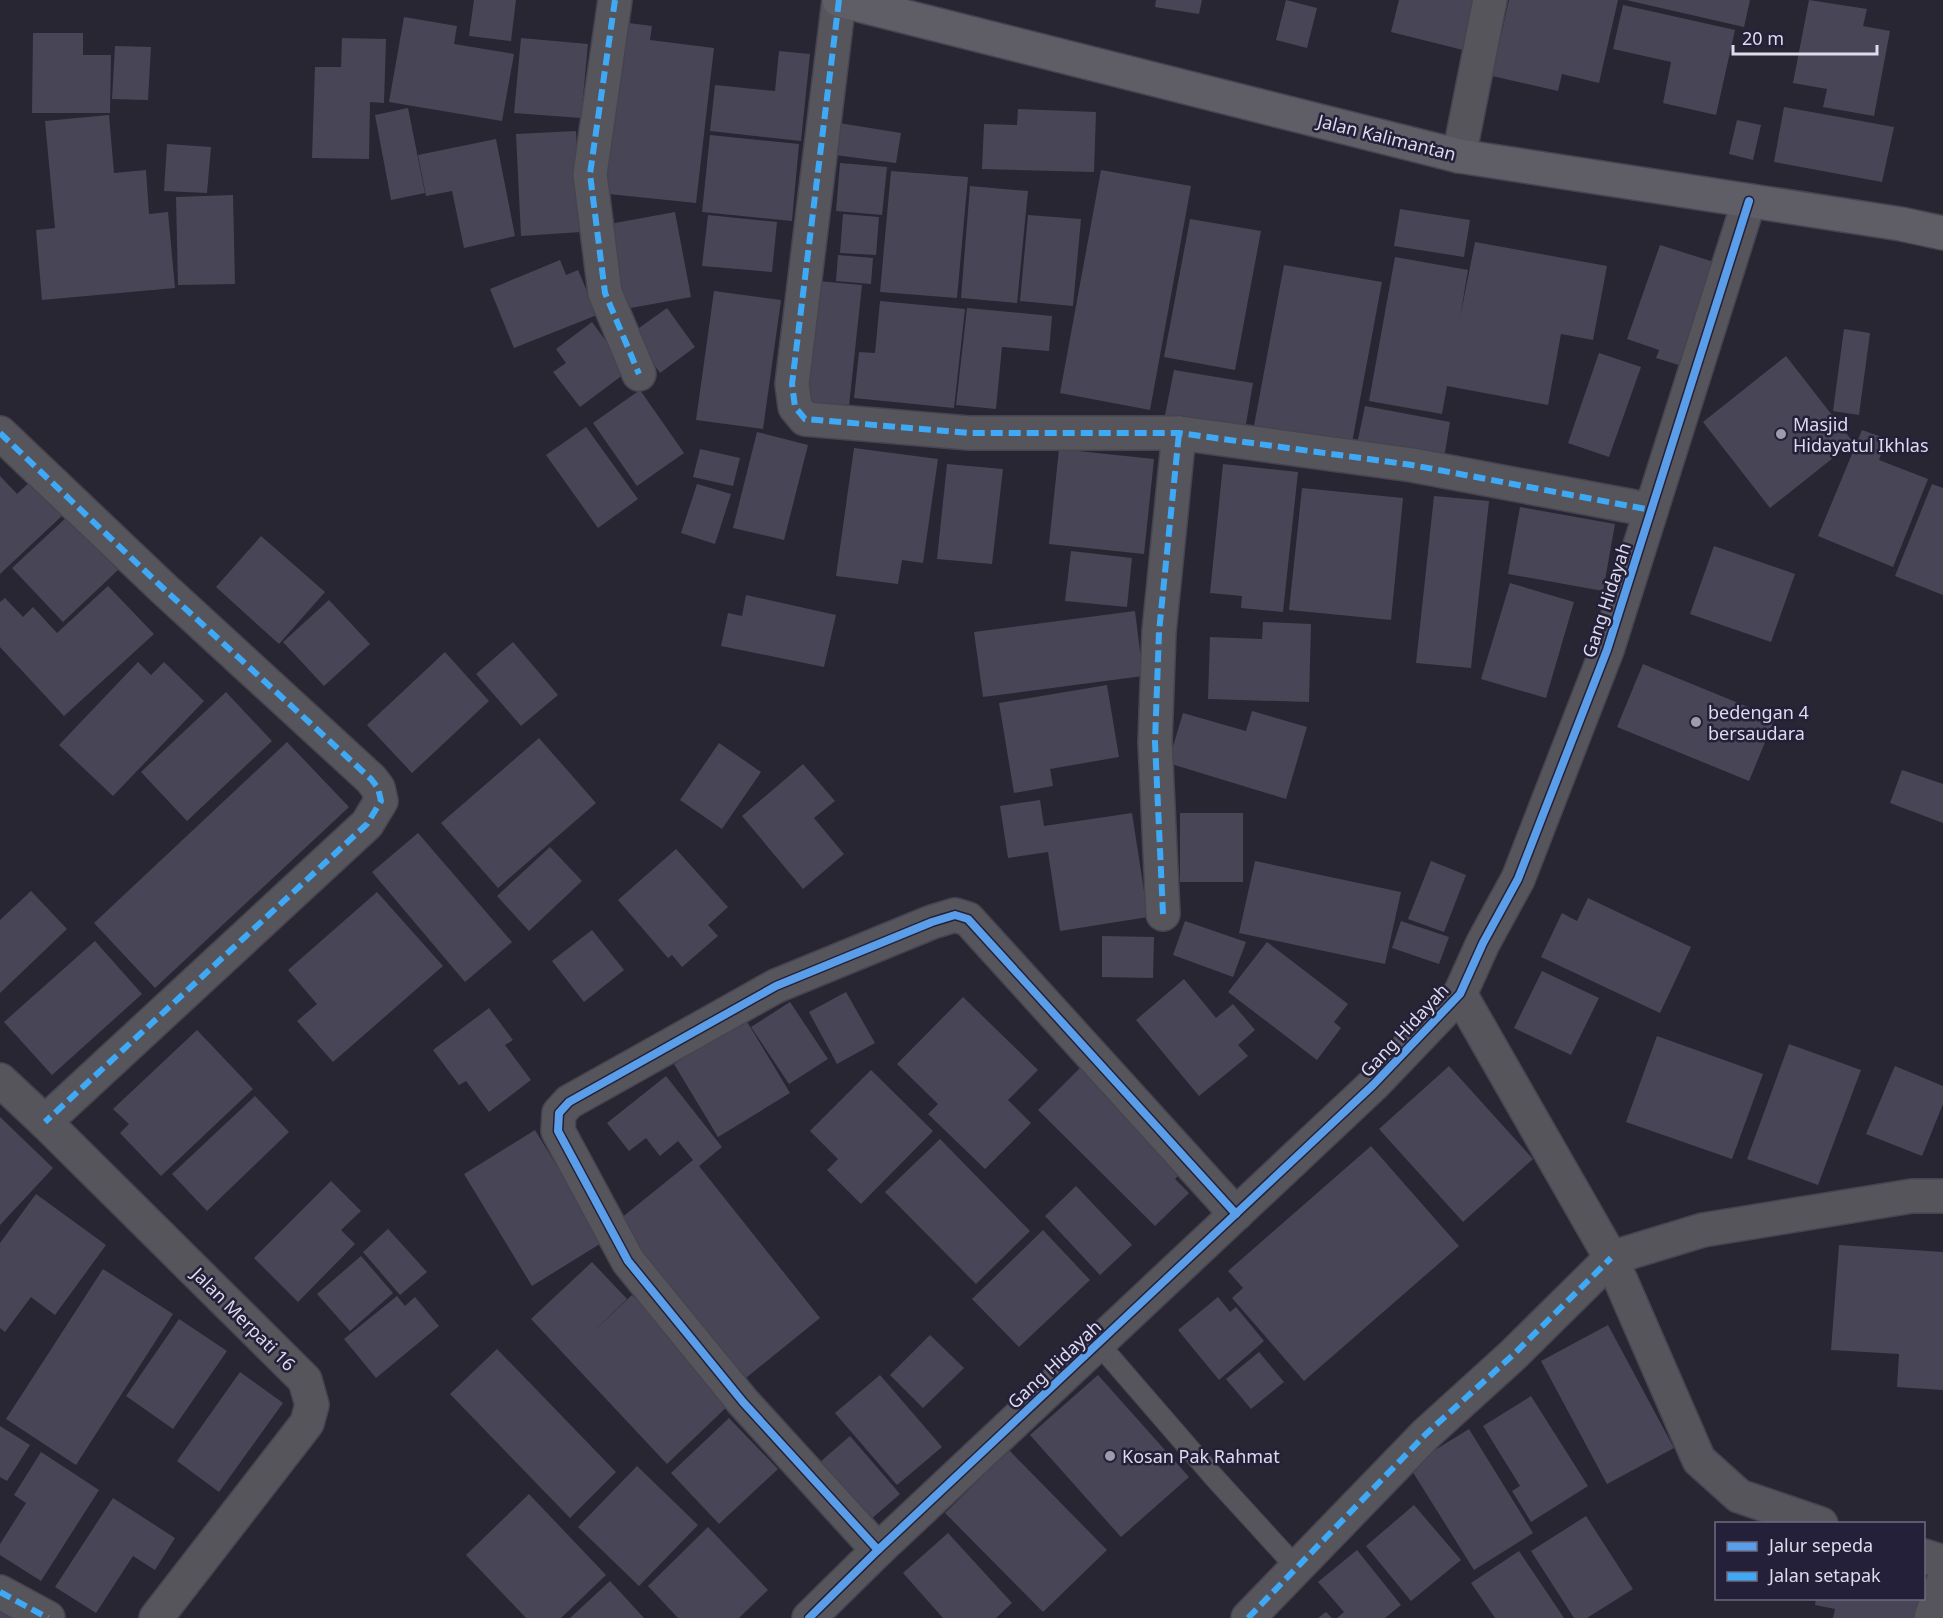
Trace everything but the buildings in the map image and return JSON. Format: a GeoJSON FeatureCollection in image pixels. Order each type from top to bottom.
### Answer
{"type":"FeatureCollection","features":[{"type":"Feature","properties":{"kind":"main road","name":"Jalan Kalimantan"},"geometry":{"type":"LineString","coordinates":[[839,0],[1459,156],[1943,233]]}},
{"type":"Feature","properties":{"kind":"street"},"geometry":{"type":"LineString","coordinates":[[615,0],[590,174],[605,293],[639,374]]}},
{"type":"Feature","properties":{"kind":"street"},"geometry":{"type":"LineString","coordinates":[[839,0],[792,384],[795,407],[805,419],[969,433],[1179,433],[1412,465],[1651,510]]}},
{"type":"Feature","properties":{"kind":"street"},"geometry":{"type":"LineString","coordinates":[[1459,156],[1490,0]]}},
{"type":"Feature","properties":{"kind":"street","name":"Gang Hidayah"},"geometry":{"type":"LineString","coordinates":[[808,1618],[1373,1085],[1460,994],[1483,943],[1518,879],[1607,650],[1749,201]]}},
{"type":"Feature","properties":{"kind":"street"},"geometry":{"type":"LineString","coordinates":[[0,433],[164,590],[371,779],[378,788],[381,801],[367,824],[45,1122]]}},
{"type":"Feature","properties":{"kind":"street"},"geometry":{"type":"LineString","coordinates":[[1163,914],[1156,731],[1159,633],[1179,433]]}},
{"type":"Feature","properties":{"kind":"street"},"geometry":{"type":"LineString","coordinates":[[878,1550],[742,1402],[628,1261],[558,1131],[559,1113],[569,1102],[776,986],[932,922],[955,915],[968,919],[1236,1214]]}},
{"type":"Feature","properties":{"kind":"street"},"geometry":{"type":"LineString","coordinates":[[1460,994],[1611,1258],[1699,1460],[1739,1496],[1815,1522]]}},
{"type":"Feature","properties":{"kind":"street","name":"Jalan Merpati 16"},"geometry":{"type":"LineString","coordinates":[[0,1080],[305,1380],[312,1405],[307,1423],[156,1618]]}},
{"type":"Feature","properties":{"kind":"street"},"geometry":{"type":"LineString","coordinates":[[1248,1618],[1426,1434],[1514,1354],[1611,1258],[1703,1230],[1912,1196],[1943,1196]]}},
{"type":"Feature","properties":{"kind":"street"},"geometry":{"type":"LineString","coordinates":[[1925,1557],[1943,1562]]}},
{"type":"Feature","properties":{"kind":"street"},"geometry":{"type":"LineString","coordinates":[[1931,1618],[1943,1582]]}},
{"type":"Feature","properties":{"kind":"street"},"geometry":{"type":"LineString","coordinates":[[0,1592],[48,1618]]}},
{"type":"Feature","properties":{"kind":"lane"},"geometry":{"type":"LineString","coordinates":[[1098,1343],[1213,1476],[1297,1568]]}},
{"type":"Feature","properties":{"kind":"marked path"},"geometry":{"type":"LineString","coordinates":[[615,0],[590,174],[605,293],[639,374]]}},
{"type":"Feature","properties":{"kind":"marked path"},"geometry":{"type":"LineString","coordinates":[[839,0],[792,384],[795,407],[805,419],[969,433],[1179,433],[1412,465],[1651,510]]}},
{"type":"Feature","properties":{"kind":"marked path"},"geometry":{"type":"LineString","coordinates":[[0,433],[164,589],[371,779],[378,788],[381,801],[367,824],[45,1122]]}},
{"type":"Feature","properties":{"kind":"marked path"},"geometry":{"type":"LineString","coordinates":[[1163,914],[1155,742],[1159,632],[1179,433]]}},
{"type":"Feature","properties":{"kind":"marked path"},"geometry":{"type":"LineString","coordinates":[[1248,1618],[1426,1434],[1514,1354],[1611,1258]]}},
{"type":"Feature","properties":{"kind":"marked path"},"geometry":{"type":"LineString","coordinates":[[0,1592],[48,1618]]}},
{"type":"Feature","properties":{"kind":"cycle path"},"geometry":{"type":"LineString","coordinates":[[809,1618],[878,1550],[1373,1085],[1460,994],[1483,943],[1518,879],[1607,650],[1749,201]]}},
{"type":"Feature","properties":{"kind":"cycle path"},"geometry":{"type":"LineString","coordinates":[[878,1550],[743,1402],[628,1261],[558,1131],[559,1113],[569,1102],[776,986],[932,922],[955,915],[968,919],[1236,1214]]}},
{"type":"Feature","properties":{"kind":"place","name":"Masjid Hidayatul Ikhlas"},"geometry":{"type":"Point","coordinates":[1781,434]}},
{"type":"Feature","properties":{"kind":"place","name":"bedengan 4 bersaudara"},"geometry":{"type":"Point","coordinates":[1696,722]}},
{"type":"Feature","properties":{"kind":"place","name":"Kosan Pak Rahmat"},"geometry":{"type":"Point","coordinates":[1110,1456]}}]}
